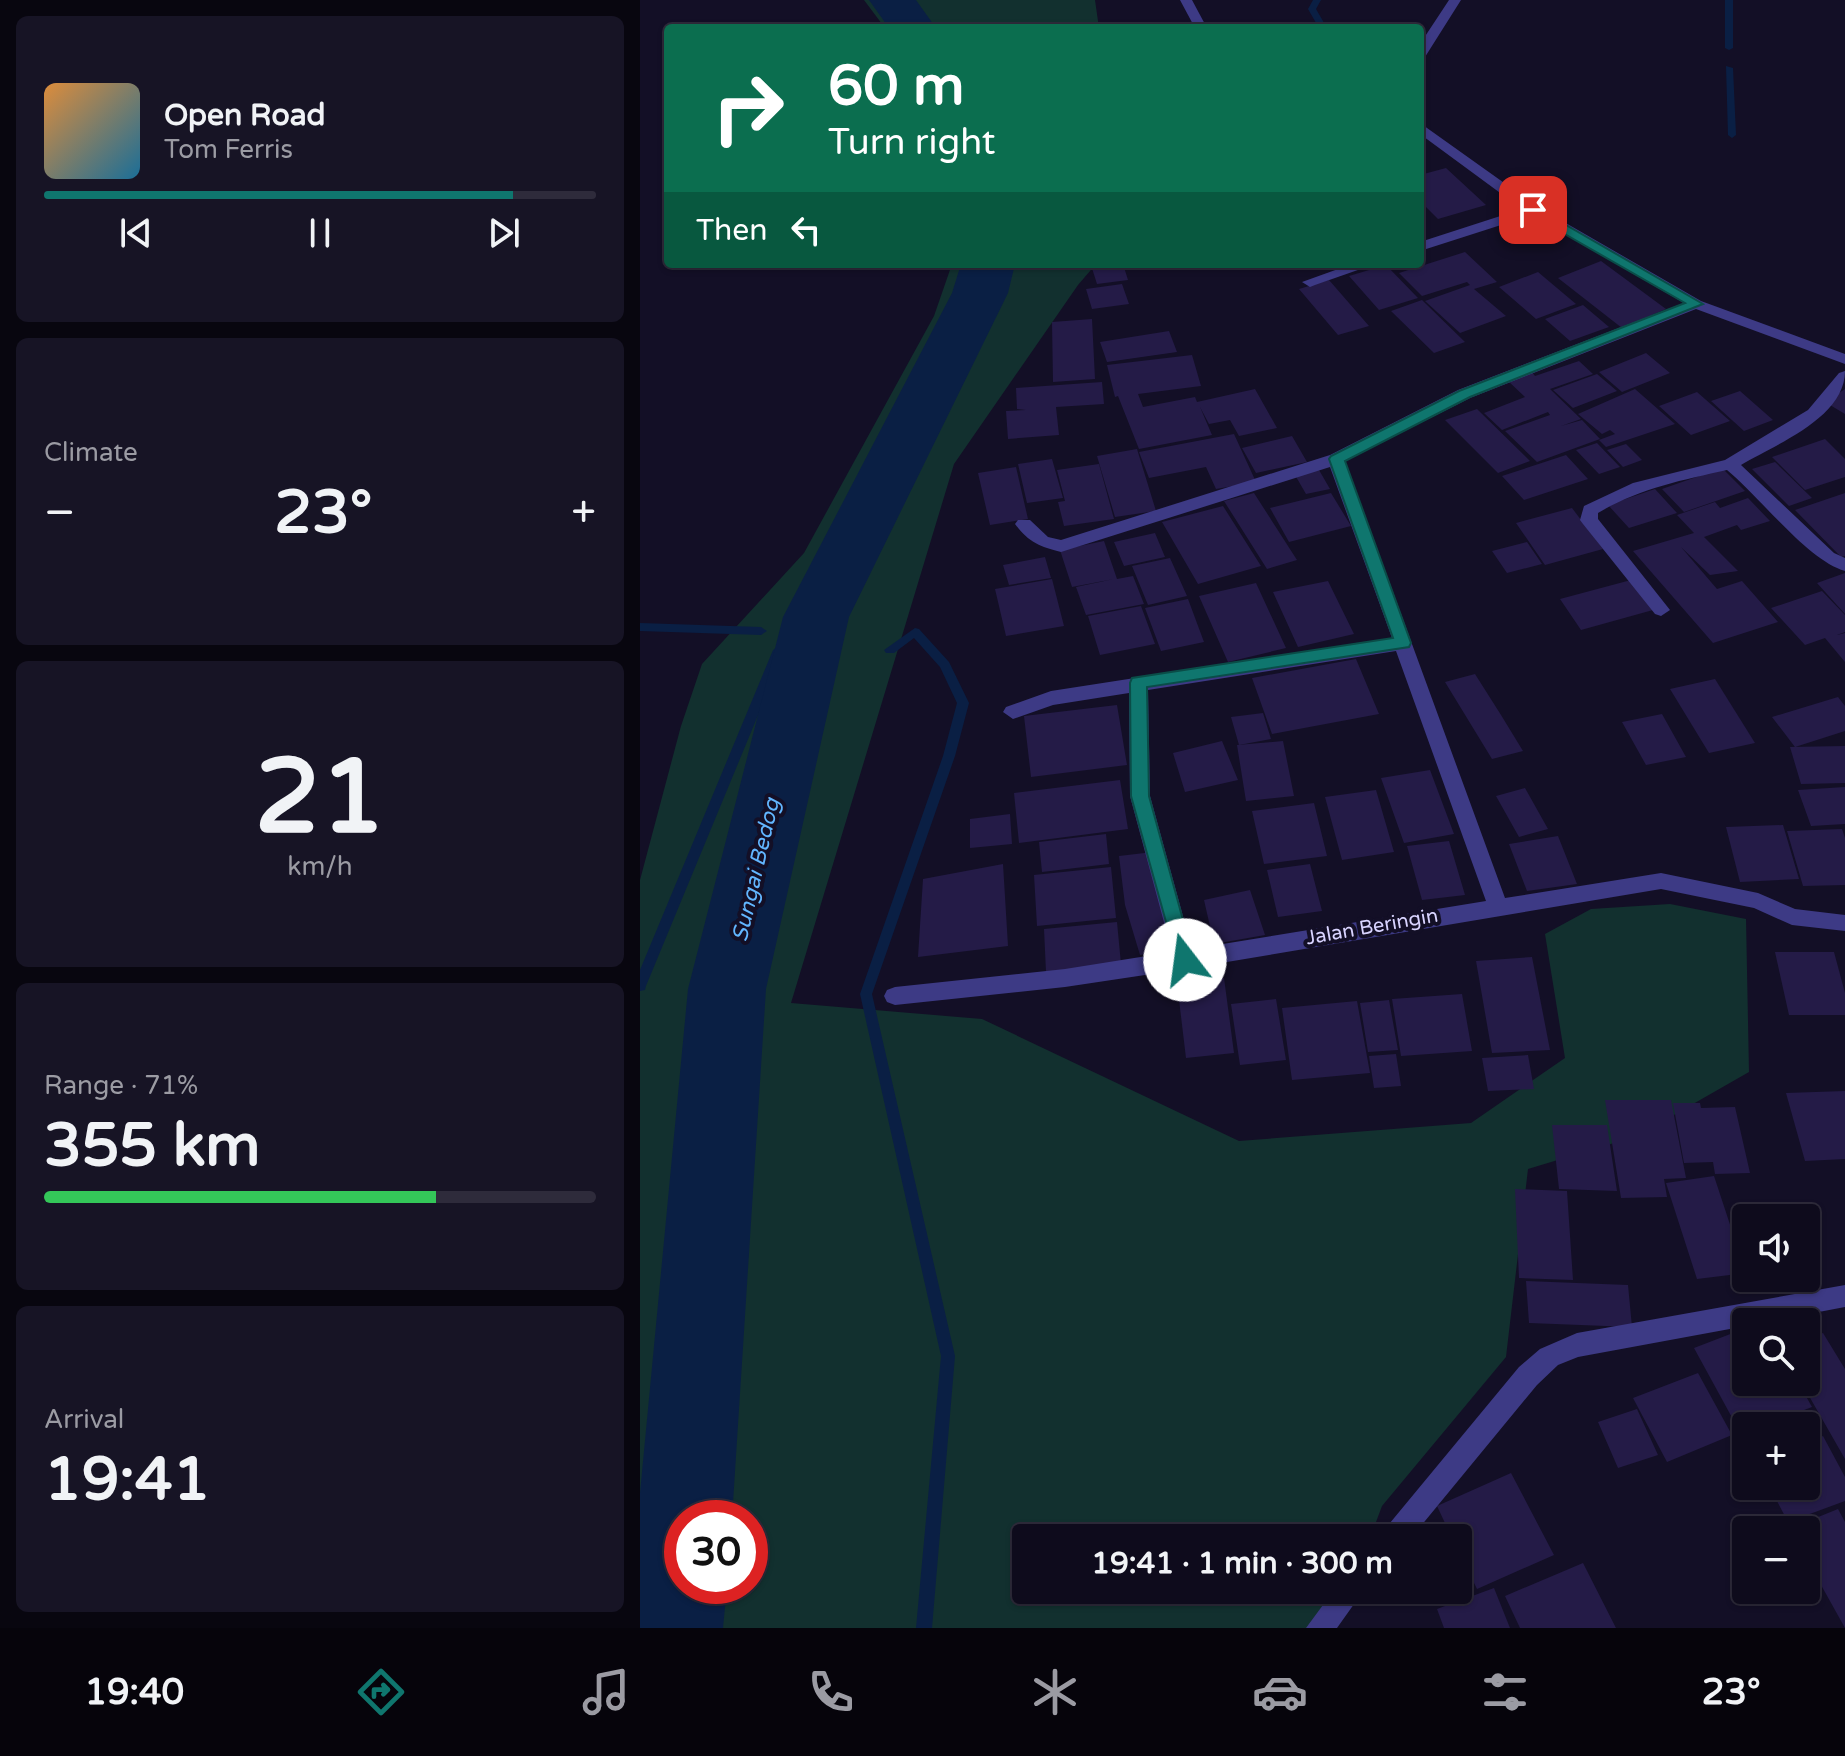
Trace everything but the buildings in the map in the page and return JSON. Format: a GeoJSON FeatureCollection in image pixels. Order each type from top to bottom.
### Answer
{"type":"FeatureCollection","features":[{"type":"Feature","properties":{"kind":"street"},"geometry":{"type":"LineString","coordinates":[[1186,0],[1199,24]]}},
{"type":"Feature","properties":{"kind":"street"},"geometry":{"type":"LineString","coordinates":[[1424,48],[1455,0]]}},
{"type":"Feature","properties":{"kind":"street"},"geometry":{"type":"LineString","coordinates":[[1424,130],[1533,210],[1696,304],[1845,359]]}},
{"type":"Feature","properties":{"kind":"street"},"geometry":{"type":"LineString","coordinates":[[1424,246],[1533,210]]}},
{"type":"Feature","properties":{"kind":"street"},"geometry":{"type":"LineString","coordinates":[[1310,282],[1354,268]]}},
{"type":"Feature","properties":{"kind":"street"},"geometry":{"type":"LineString","coordinates":[[1024,524],[1042,542],[1061,546],[1336,459],[1477,389],[1696,304]]}},
{"type":"Feature","properties":{"kind":"street"},"geometry":{"type":"LineString","coordinates":[[1661,610],[1589,520],[1590,510],[1604,501],[1650,484],[1730,464],[1814,414],[1845,376]]}},
{"type":"Feature","properties":{"kind":"street"},"geometry":{"type":"LineString","coordinates":[[1336,459],[1498,906]]}},
{"type":"Feature","properties":{"kind":"street"},"geometry":{"type":"LineString","coordinates":[[1730,464],[1756,485],[1828,557],[1845,565]]}},
{"type":"Feature","properties":{"kind":"street"},"geometry":{"type":"LineString","coordinates":[[1013,712],[1032,703],[1138,683],[1403,643]]}},
{"type":"Feature","properties":{"kind":"street"},"geometry":{"type":"LineString","coordinates":[[1138,683],[1140,796],[1185,960]]}},
{"type":"Feature","properties":{"kind":"street","name":"Jalan Beringin"},"geometry":{"type":"LineString","coordinates":[[895,996],[1065,978],[1185,960],[1661,881],[1758,901],[1792,917],[1845,923]]}},
{"type":"Feature","properties":{"kind":"street"},"geometry":{"type":"LineString","coordinates":[[1406,1524],[1528,1376],[1549,1357],[1577,1345],[1845,1296]]}},
{"type":"Feature","properties":{"kind":"street"},"geometry":{"type":"LineString","coordinates":[[1320,1628],[1340,1604]]}},
{"type":"Feature","properties":{"kind":"green space"},"geometry":{"type":"Polygon","coordinates":[[[864,0],[1095,0],[1098,24],[882,24],[864,0]]]}},
{"type":"Feature","properties":{"kind":"green space"},"geometry":{"type":"Polygon","coordinates":[[[951,268],[1093,268],[954,464],[791,1003],[982,1019],[1239,1141],[1471,1123],[1565,1058],[1545,934],[1591,909],[1670,904],[1746,919],[1749,1072],[1637,1136],[1528,1169],[1506,1357],[1382,1506],[1375,1524],[1012,1524],[1012,1604],[1344,1604],[1335,1628],[640,1628],[640,880],[681,726],[702,664],[804,553],[934,316],[951,268]]]}},
{"type":"Feature","properties":{"kind":"waterway","name":"Sungai Bedog"},"geometry":{"type":"LineString","coordinates":[[892,0],[910,24]]}},
{"type":"Feature","properties":{"kind":"waterway"},"geometry":{"type":"LineString","coordinates":[[1317,0],[1312,9],[1321,24]]}},
{"type":"Feature","properties":{"kind":"waterway"},"geometry":{"type":"LineString","coordinates":[[1729,0],[1729,48]]}},
{"type":"Feature","properties":{"kind":"waterway"},"geometry":{"type":"LineString","coordinates":[[1729,68],[1732,135]]}},
{"type":"Feature","properties":{"kind":"waterway","name":"Sungai Bedog"},"geometry":{"type":"LineString","coordinates":[[686,1500],[727,989],[816,617],[980,293],[987,268]]}},
{"type":"Feature","properties":{"kind":"waterway"},"geometry":{"type":"LineString","coordinates":[[640,627],[761,631]]}},
{"type":"Feature","properties":{"kind":"waterway"},"geometry":{"type":"LineString","coordinates":[[890,650],[915,632],[945,665],[963,703],[949,756],[866,994],[948,1356],[924,1628]]}},
{"type":"Feature","properties":{"kind":"waterway"},"geometry":{"type":"LineString","coordinates":[[640,986],[779,650]]}},
{"type":"Feature","properties":{"kind":"waterway","name":"Sungai Bedog"},"geometry":{"type":"LineString","coordinates":[[674,1628],[676,1604]]}},
{"type":"Feature","properties":{"kind":"route"},"geometry":{"type":"LineString","coordinates":[[1185,960],[1140,796],[1142,744],[1138,683],[1403,643],[1336,459],[1464,394],[1696,304],[1533,210]]}}]}
